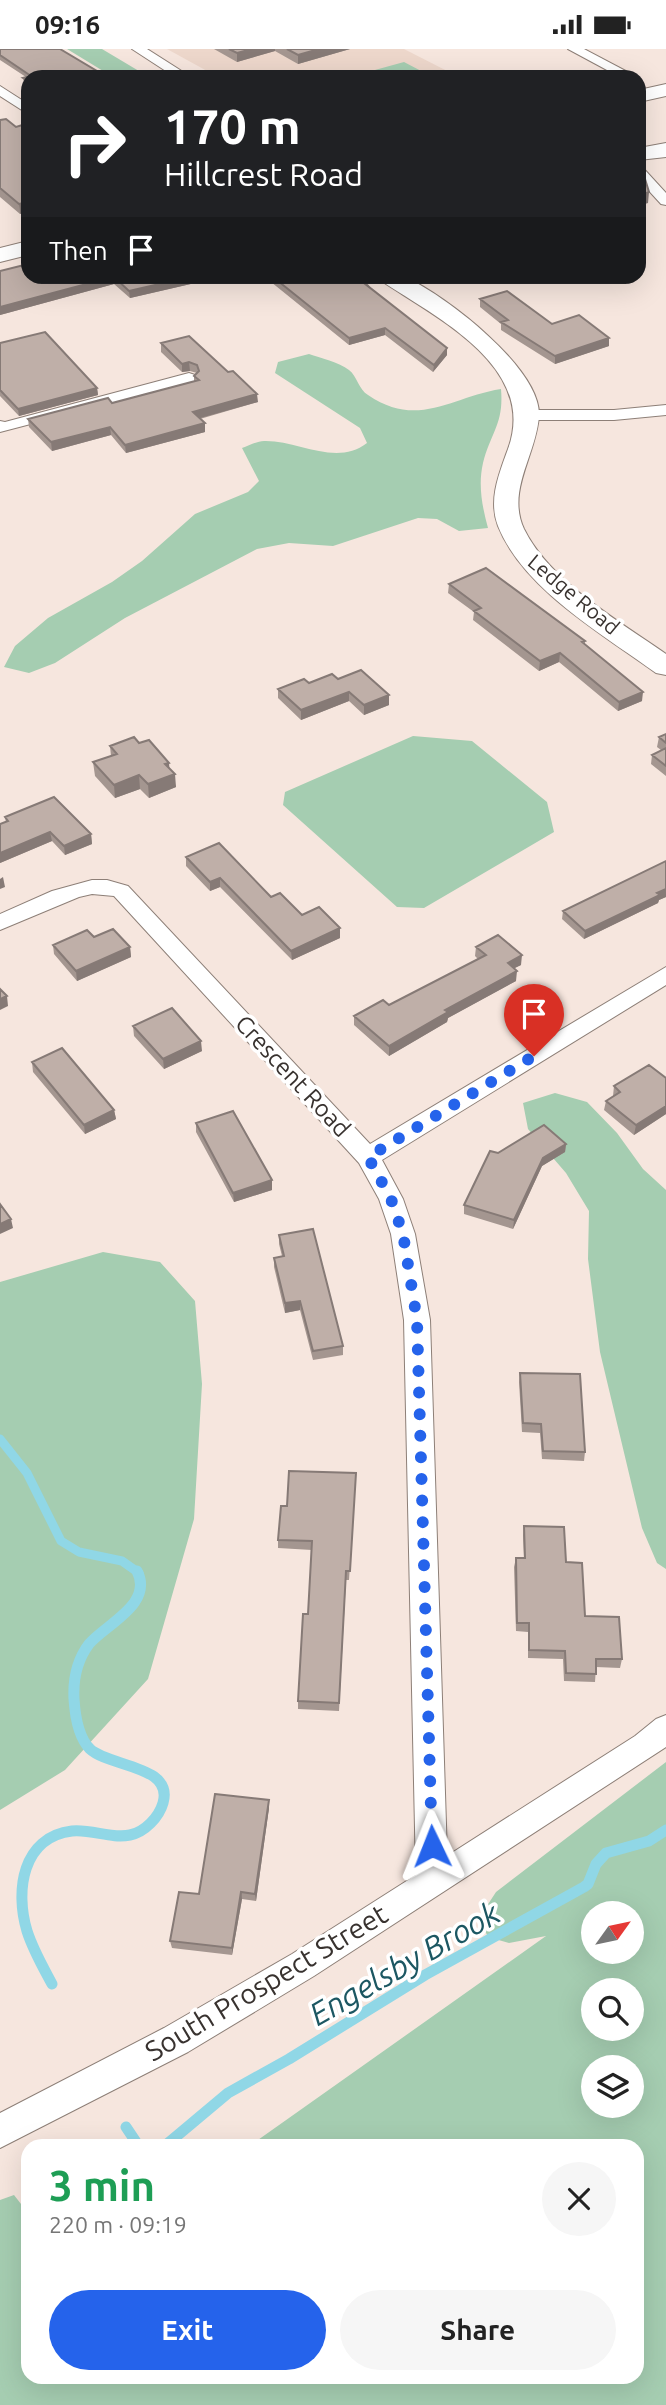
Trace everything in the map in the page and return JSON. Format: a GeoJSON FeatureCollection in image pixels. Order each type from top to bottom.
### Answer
{"type":"FeatureCollection","features":[{"type":"Feature","properties":{"kind":"main road"},"geometry":{"type":"LineString","coordinates":[[646,152],[666,150]]}},
{"type":"Feature","properties":{"kind":"main road"},"geometry":{"type":"LineString","coordinates":[[0,255],[21,250]]}},
{"type":"Feature","properties":{"kind":"street"},"geometry":{"type":"LineString","coordinates":[[138,49],[172,70]]}},
{"type":"Feature","properties":{"kind":"street"},"geometry":{"type":"LineString","coordinates":[[574,49],[616,70]]}},
{"type":"Feature","properties":{"kind":"street"},"geometry":{"type":"LineString","coordinates":[[0,90],[21,105]]}},
{"type":"Feature","properties":{"kind":"street"},"geometry":{"type":"LineString","coordinates":[[646,180],[666,201]]}},
{"type":"Feature","properties":{"kind":"street"},"geometry":{"type":"LineString","coordinates":[[400,284],[498,356],[518,380],[529,415],[614,415],[666,410]]}},
{"type":"Feature","properties":{"kind":"street"},"geometry":{"type":"LineString","coordinates":[[0,426],[189,378]]}},
{"type":"Feature","properties":{"kind":"street","name":"Ledge Road"},"geometry":{"type":"LineString","coordinates":[[529,415],[524,439],[506,486],[507,512],[514,536],[546,576],[666,667]]}},
{"type":"Feature","properties":{"kind":"street","name":"Crescent Road"},"geometry":{"type":"LineString","coordinates":[[0,923],[88,887],[111,887],[121,891],[368,1157],[391,1199],[403,1234],[417,1320],[432,1881]]}},
{"type":"Feature","properties":{"kind":"street"},"geometry":{"type":"LineString","coordinates":[[368,1157],[666,975]]}},
{"type":"Feature","properties":{"kind":"street","name":"South Prospect Street"},"geometry":{"type":"LineString","coordinates":[[0,2131],[176,2040],[303,1965],[645,1746],[666,1729]]}},
{"type":"Feature","properties":{"kind":"shaded area"},"geometry":{"type":"Polygon","coordinates":[[[167,49],[404,49],[445,70],[205,70],[167,49]]]}},
{"type":"Feature","properties":{"kind":"green space"},"geometry":{"type":"Polygon","coordinates":[[[67,49],[102,49],[137,70],[102,70],[67,49]]]}},
{"type":"Feature","properties":{"kind":"green space"},"geometry":{"type":"Polygon","coordinates":[[[404,62],[419,70],[375,70],[404,62]]]}},
{"type":"Feature","properties":{"kind":"green space"},"geometry":{"type":"Polygon","coordinates":[[[309,354],[345,367],[368,395],[386,405],[403,410],[434,408],[501,389],[499,420],[486,452],[481,479],[481,496],[488,528],[459,531],[437,519],[418,518],[333,546],[289,543],[257,549],[125,618],[55,663],[29,673],[4,667],[15,646],[48,618],[112,582],[142,561],[195,514],[248,492],[259,481],[242,448],[264,441],[343,453],[367,443],[360,428],[275,373],[278,362],[309,354]]]}},
{"type":"Feature","properties":{"kind":"green space"},"geometry":{"type":"Polygon","coordinates":[[[413,736],[472,741],[547,802],[554,832],[424,908],[397,907],[283,805],[285,792],[413,736]]]}},
{"type":"Feature","properties":{"kind":"green space"},"geometry":{"type":"Polygon","coordinates":[[[555,1093],[587,1102],[617,1133],[643,1169],[666,1190],[666,1569],[657,1563],[642,1528],[600,1352],[588,1259],[589,1211],[566,1173],[528,1129],[523,1103],[555,1093]]]}},
{"type":"Feature","properties":{"kind":"green space"},"geometry":{"type":"Polygon","coordinates":[[[103,1252],[160,1262],[195,1301],[202,1384],[194,1519],[148,1679],[65,1770],[0,1810],[0,1282],[103,1252]]]}},
{"type":"Feature","properties":{"kind":"green space"},"geometry":{"type":"Polygon","coordinates":[[[666,1762],[666,2405],[0,2405],[0,2200],[14,2195],[21,2204],[21,2384],[644,2384],[644,2139],[259,2139],[546,1936],[509,1943],[488,1937],[479,1918],[496,1892],[666,1762]]]}},
{"type":"Feature","properties":{"kind":"building"},"geometry":{"type":"Polygon","coordinates":[[[0,49],[60,49],[95,70],[22,70],[0,55],[0,49]]]}},
{"type":"Feature","properties":{"kind":"building"},"geometry":{"type":"Polygon","coordinates":[[[229,49],[252,49],[237,53],[229,49]]]}},
{"type":"Feature","properties":{"kind":"building"},"geometry":{"type":"Polygon","coordinates":[[[287,49],[319,49],[298,55],[287,49]]]}},
{"type":"Feature","properties":{"kind":"building"},"geometry":{"type":"Polygon","coordinates":[[[6,119],[16,127],[21,126],[21,204],[0,188],[0,120],[6,119]]]}},
{"type":"Feature","properties":{"kind":"building"},"geometry":{"type":"Polygon","coordinates":[[[21,266],[21,284],[87,284],[0,307],[0,271],[21,266]]]}},
{"type":"Feature","properties":{"kind":"building"},"geometry":{"type":"Polygon","coordinates":[[[122,284],[160,284],[129,291],[122,284]]]}},
{"type":"Feature","properties":{"kind":"building"},"geometry":{"type":"Polygon","coordinates":[[[282,284],[365,284],[447,348],[434,365],[385,328],[349,338],[282,284]]]}},
{"type":"Feature","properties":{"kind":"building"},"geometry":{"type":"Polygon","coordinates":[[[507,291],[552,324],[579,315],[609,338],[555,356],[501,322],[508,320],[480,299],[507,291]]]}},
{"type":"Feature","properties":{"kind":"building"},"geometry":{"type":"Polygon","coordinates":[[[45,332],[97,388],[18,409],[0,390],[0,343],[45,332]]]}},
{"type":"Feature","properties":{"kind":"building"},"geometry":{"type":"Polygon","coordinates":[[[189,336],[257,394],[193,412],[205,423],[125,445],[110,427],[51,442],[28,419],[108,398],[112,403],[199,380],[194,376],[199,371],[197,365],[189,362],[182,364],[161,343],[189,336]]]}},
{"type":"Feature","properties":{"kind":"building"},"geometry":{"type":"Polygon","coordinates":[[[486,568],[585,641],[582,642],[643,692],[619,702],[560,653],[540,661],[474,611],[481,608],[449,584],[486,568]]]}},
{"type":"Feature","properties":{"kind":"building"},"geometry":{"type":"Polygon","coordinates":[[[361,670],[389,695],[364,705],[349,692],[301,710],[278,689],[304,679],[309,683],[332,674],[338,679],[361,670]]]}},
{"type":"Feature","properties":{"kind":"building"},"geometry":{"type":"Polygon","coordinates":[[[666,734],[666,743],[659,737],[666,734]]]}},
{"type":"Feature","properties":{"kind":"building"},"geometry":{"type":"Polygon","coordinates":[[[134,737],[139,743],[149,740],[175,774],[148,784],[139,775],[114,785],[93,762],[117,754],[110,746],[134,737]]]}},
{"type":"Feature","properties":{"kind":"building"},"geometry":{"type":"Polygon","coordinates":[[[666,748],[666,766],[652,755],[666,748]]]}},
{"type":"Feature","properties":{"kind":"building"},"geometry":{"type":"Polygon","coordinates":[[[54,797],[91,834],[64,846],[50,832],[0,853],[0,824],[8,821],[5,817],[54,797]]]}},
{"type":"Feature","properties":{"kind":"building"},"geometry":{"type":"Polygon","coordinates":[[[219,843],[271,897],[280,893],[302,915],[319,907],[340,928],[291,951],[220,878],[210,882],[186,857],[219,843]]]}},
{"type":"Feature","properties":{"kind":"building"},"geometry":{"type":"Polygon","coordinates":[[[666,861],[666,889],[657,893],[660,895],[585,931],[563,911],[666,861]]]}},
{"type":"Feature","properties":{"kind":"building"},"geometry":{"type":"Polygon","coordinates":[[[113,929],[130,947],[76,971],[53,945],[87,930],[94,937],[113,929]]]}},
{"type":"Feature","properties":{"kind":"building"},"geometry":{"type":"Polygon","coordinates":[[[498,935],[522,955],[508,963],[517,971],[445,1010],[448,1012],[389,1046],[354,1016],[383,1000],[389,1005],[486,955],[476,947],[498,935]]]}},
{"type":"Feature","properties":{"kind":"building"},"geometry":{"type":"Polygon","coordinates":[[[0,989],[7,996],[0,999],[0,989]]]}},
{"type":"Feature","properties":{"kind":"building"},"geometry":{"type":"Polygon","coordinates":[[[172,1008],[201,1041],[163,1059],[133,1026],[172,1008]]]}},
{"type":"Feature","properties":{"kind":"building"},"geometry":{"type":"Polygon","coordinates":[[[62,1048],[114,1110],[84,1125],[32,1062],[62,1048]]]}},
{"type":"Feature","properties":{"kind":"building"},"geometry":{"type":"Polygon","coordinates":[[[649,1065],[666,1078],[666,1106],[636,1125],[606,1101],[620,1092],[614,1086],[649,1065]]]}},
{"type":"Feature","properties":{"kind":"building"},"geometry":{"type":"Polygon","coordinates":[[[233,1111],[272,1180],[233,1193],[196,1123],[233,1111]]]}},
{"type":"Feature","properties":{"kind":"building"},"geometry":{"type":"Polygon","coordinates":[[[544,1125],[566,1144],[543,1158],[514,1220],[464,1205],[490,1151],[498,1153],[544,1125]]]}},
{"type":"Feature","properties":{"kind":"building"},"geometry":{"type":"Polygon","coordinates":[[[0,1204],[11,1219],[0,1224],[0,1204]]]}},
{"type":"Feature","properties":{"kind":"building"},"geometry":{"type":"Polygon","coordinates":[[[313,1229],[343,1346],[313,1351],[300,1301],[285,1303],[274,1258],[284,1256],[279,1235],[313,1229]]]}},
{"type":"Feature","properties":{"kind":"building"},"geometry":{"type":"Polygon","coordinates":[[[520,1373],[580,1374],[585,1452],[543,1451],[541,1424],[523,1423],[520,1373]]]}},
{"type":"Feature","properties":{"kind":"building"},"geometry":{"type":"Polygon","coordinates":[[[289,1471],[356,1473],[350,1571],[346,1571],[339,1703],[298,1701],[303,1614],[308,1614],[312,1541],[278,1540],[281,1506],[287,1506],[289,1471]]]}},
{"type":"Feature","properties":{"kind":"building"},"geometry":{"type":"Polygon","coordinates":[[[524,1526],[564,1527],[566,1562],[582,1563],[585,1616],[619,1617],[622,1659],[596,1659],[596,1674],[566,1673],[565,1651],[529,1650],[529,1623],[517,1623],[516,1558],[525,1558],[524,1526]]]}},
{"type":"Feature","properties":{"kind":"building"},"geometry":{"type":"Polygon","coordinates":[[[215,1794],[269,1800],[255,1894],[241,1892],[232,1948],[170,1941],[179,1892],[199,1894],[215,1794]]]}},
{"type":"Feature","properties":{"kind":"waterway","name":"Engelsby Brook"},"geometry":{"type":"LineString","coordinates":[[0,1439],[27,1473],[61,1541],[79,1552],[122,1561],[137,1572]]}},
{"type":"Feature","properties":{"kind":"waterway","name":"Engelsby Brook"},"geometry":{"type":"LineString","coordinates":[[52,1984],[32,1945],[23,1915],[23,1883],[26,1868],[33,1855],[55,1835],[72,1831],[116,1836],[136,1833],[151,1823],[163,1803],[164,1791],[159,1781],[150,1774],[90,1749],[80,1732],[74,1705],[75,1677],[81,1657],[89,1644],[134,1603],[141,1583],[137,1572]]}},
{"type":"Feature","properties":{"kind":"waterway","name":"Engelsby Brook"},"geometry":{"type":"LineString","coordinates":[[173,2139],[228,2093],[289,2059],[425,1975],[584,1887],[588,1884],[596,1864],[606,1853],[649,1841],[666,1830]]}},
{"type":"Feature","properties":{"kind":"waterway","name":"Engelsby Brook"},"geometry":{"type":"LineString","coordinates":[[126,2127],[134,2139]]}},
{"type":"Feature","properties":{"kind":"route"},"geometry":{"type":"LineString","coordinates":[[432,1846],[417,1320],[403,1234],[391,1199],[368,1157],[534,1056]]}}]}
